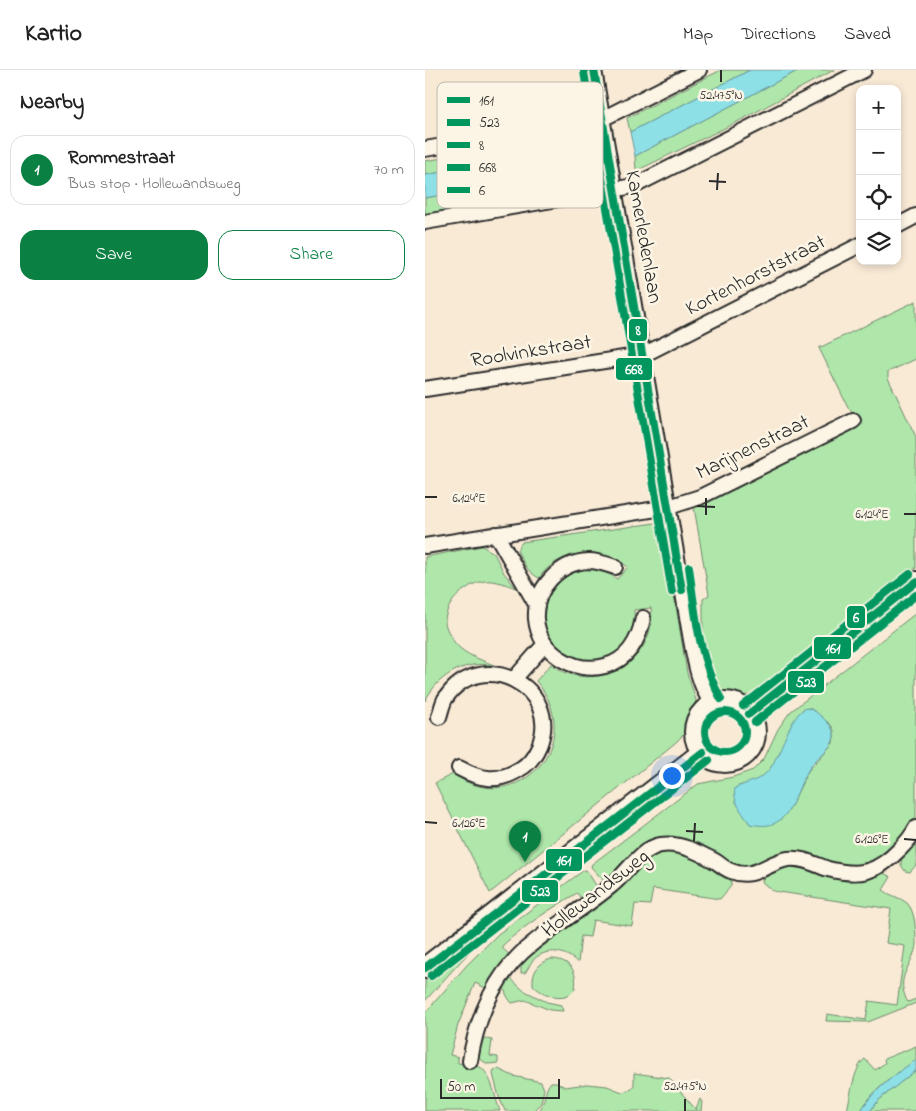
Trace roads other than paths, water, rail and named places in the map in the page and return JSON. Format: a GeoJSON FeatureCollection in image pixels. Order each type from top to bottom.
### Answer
{"type":"FeatureCollection","features":[{"type":"Feature","properties":{"kind":"main road"},"geometry":{"type":"LineString","coordinates":[[749,714],[916,582]]}},
{"type":"Feature","properties":{"kind":"main road"},"geometry":{"type":"LineString","coordinates":[[732,702],[749,714],[754,724],[754,735],[751,746],[744,755],[734,760],[721,762],[712,759],[703,752],[695,736],[695,726],[704,710],[712,704],[732,702]]}},
{"type":"Feature","properties":{"kind":"main road"},"geometry":{"type":"LineString","coordinates":[[425,968],[703,752]]}},
{"type":"Feature","properties":{"kind":"street"},"geometry":{"type":"LineString","coordinates":[[603,118],[699,70]]}},
{"type":"Feature","properties":{"kind":"street"},"geometry":{"type":"LineString","coordinates":[[603,191],[634,186],[863,70]]}},
{"type":"Feature","properties":{"kind":"street","name":"Kamerledenlaan"},"geometry":{"type":"LineString","coordinates":[[603,124],[696,664],[707,697],[712,704]]}},
{"type":"Feature","properties":{"kind":"street"},"geometry":{"type":"LineString","coordinates":[[425,222],[506,208]]}},
{"type":"Feature","properties":{"kind":"street"},"geometry":{"type":"LineString","coordinates":[[901,224],[916,216]]}},
{"type":"Feature","properties":{"kind":"street","name":"Kortenhorststraat"},"geometry":{"type":"LineString","coordinates":[[643,355],[856,247]]}},
{"type":"Feature","properties":{"kind":"street","name":"Roolvinkstraat"},"geometry":{"type":"LineString","coordinates":[[425,389],[643,355]]}},
{"type":"Feature","properties":{"kind":"street","name":"Marijnenstraat"},"geometry":{"type":"LineString","coordinates":[[425,546],[669,507],[699,497],[853,421]]}},
{"type":"Feature","properties":{"kind":"street"},"geometry":{"type":"LineString","coordinates":[[496,534],[537,606]]}},
{"type":"Feature","properties":{"kind":"street"},"geometry":{"type":"LineString","coordinates":[[615,568],[603,563],[590,561],[575,563],[554,575],[543,588],[537,606],[536,619],[538,630],[545,644],[556,656],[567,663],[580,668],[597,668],[617,661],[631,648],[641,630],[643,618]]}},
{"type":"Feature","properties":{"kind":"street"},"geometry":{"type":"LineString","coordinates":[[514,679],[545,644]]}},
{"type":"Feature","properties":{"kind":"street"},"geometry":{"type":"LineString","coordinates":[[439,717],[444,701],[453,689],[466,679],[479,674],[497,674],[514,679],[536,699],[541,710],[543,722],[542,738],[535,754],[524,767],[511,775],[496,779],[475,776],[459,768]]}},
{"type":"Feature","properties":{"kind":"street","name":"Hollewandsweg"},"geometry":{"type":"LineString","coordinates":[[469,1061],[484,1008],[500,978],[510,966],[533,943],[587,906],[620,879],[637,860],[652,848],[667,844],[680,847],[707,856],[731,871],[742,874],[756,873],[790,858],[843,872],[863,873],[888,860],[904,844],[916,828]]}},
{"type":"Feature","properties":{"kind":"water"},"geometry":{"type":"Polygon","coordinates":[[[750,70],[799,70],[635,156],[630,132],[750,70]]]}},
{"type":"Feature","properties":{"kind":"water"},"geometry":{"type":"Polygon","coordinates":[[[437,173],[437,196],[425,198],[425,175],[437,173]]]}},
{"type":"Feature","properties":{"kind":"water"},"geometry":{"type":"Polygon","coordinates":[[[806,708],[817,712],[831,726],[834,737],[833,742],[811,766],[792,805],[780,820],[769,825],[750,824],[741,812],[735,798],[735,788],[757,779],[769,770],[795,718],[806,708]]]}},
{"type":"Feature","properties":{"kind":"water"},"geometry":{"type":"Polygon","coordinates":[[[916,1060],[916,1070],[880,1099],[870,1111],[861,1111],[877,1090],[916,1060]]]}},
{"type":"Feature","properties":{"kind":"place","name":"Rommestraat"},"geometry":{"type":"Point","coordinates":[525,862]}}]}
